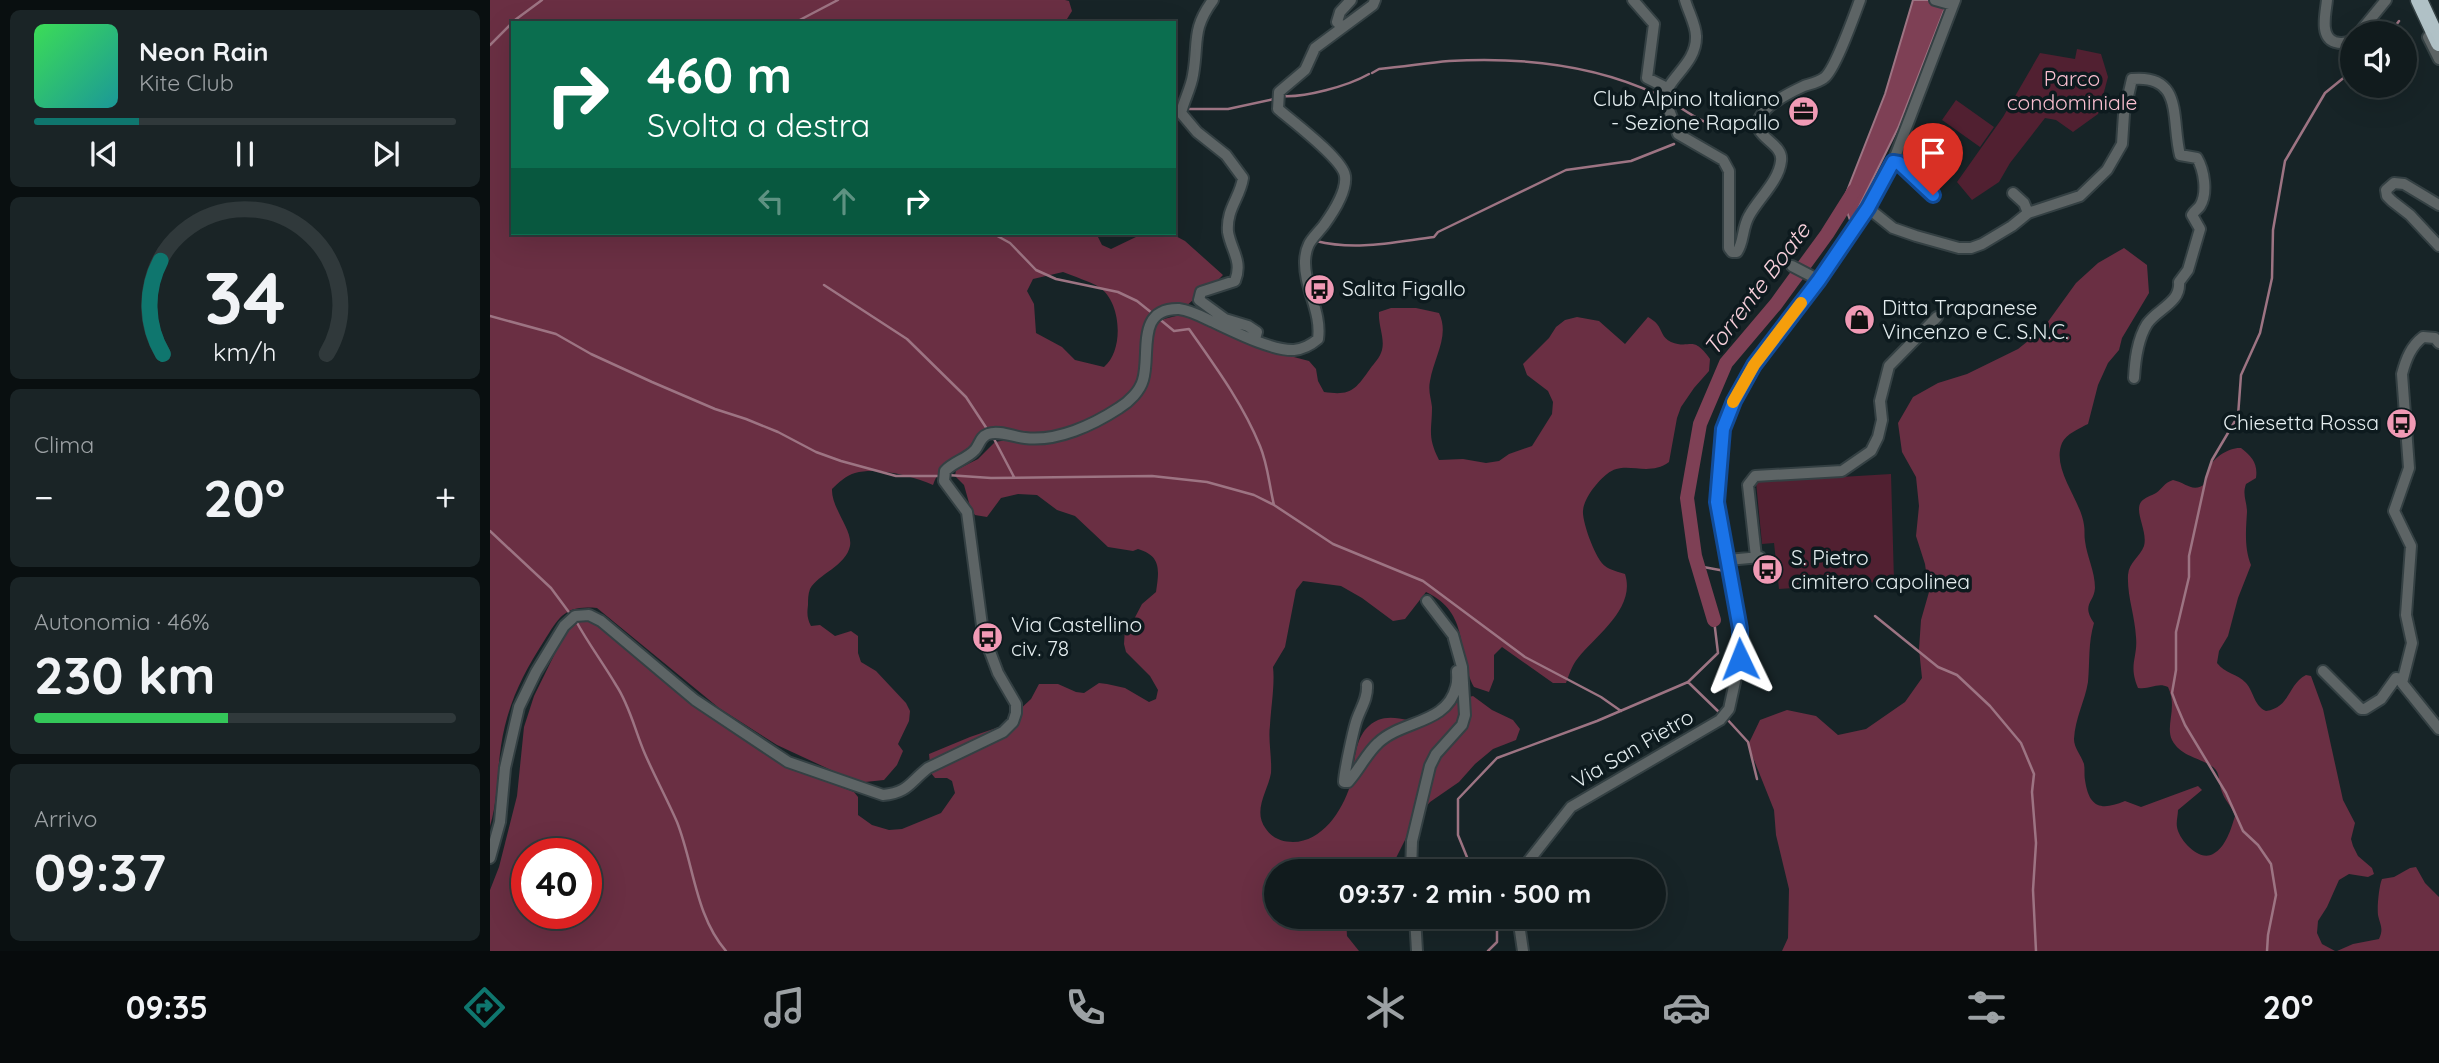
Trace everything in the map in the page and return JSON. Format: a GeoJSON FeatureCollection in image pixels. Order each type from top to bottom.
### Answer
{"type":"FeatureCollection","features":[{"type":"Feature","properties":{"kind":"highway"},"geometry":{"type":"LineString","coordinates":[[2419,0],[2439,43]]}},
{"type":"Feature","properties":{"kind":"highway"},"geometry":{"type":"LineString","coordinates":[[2425,0],[2439,31]]}},
{"type":"Feature","properties":{"kind":"street"},"geometry":{"type":"LineString","coordinates":[[1213,0],[1202,14],[1196,32],[1193,76],[1181,113],[1196,132],[1226,155],[1243,178],[1242,188],[1229,210],[1228,232],[1239,271],[1235,281],[1200,292],[1199,300],[1226,319],[1257,332],[1255,339]]}},
{"type":"Feature","properties":{"kind":"street"},"geometry":{"type":"LineString","coordinates":[[1342,26],[1337,22],[1340,12],[1351,0]]}},
{"type":"Feature","properties":{"kind":"street"},"geometry":{"type":"LineString","coordinates":[[490,858],[500,822],[505,768],[519,707],[536,672],[564,626],[575,615],[589,615],[601,621],[695,700],[788,762],[873,793],[897,794],[908,788],[928,768],[1003,732],[1013,722],[1016,704],[998,673],[983,633],[967,512],[944,481],[944,471],[975,450],[981,438],[987,434],[1027,439],[1049,437],[1083,428],[1122,407],[1137,393],[1143,380],[1149,324],[1161,313],[1179,309],[1276,347],[1294,350],[1309,346],[1318,339],[1320,326],[1308,286],[1305,263],[1307,244],[1325,223],[1342,192],[1345,177],[1339,164],[1306,131],[1278,109],[1279,92],[1305,70],[1315,48],[1373,5],[1375,0]]}},
{"type":"Feature","properties":{"kind":"street"},"geometry":{"type":"LineString","coordinates":[[1633,0],[1654,24],[1647,78],[1667,88]]}},
{"type":"Feature","properties":{"kind":"street"},"geometry":{"type":"LineString","coordinates":[[1685,0],[1696,33],[1695,50],[1687,65],[1667,88],[1666,98],[1678,134],[1723,160],[1729,171],[1729,248],[1732,253],[1737,252],[1741,246],[1742,230],[1748,217],[1777,174],[1782,159],[1779,150],[1760,132],[1760,117],[1768,107],[1824,78],[1860,0]]}},
{"type":"Feature","properties":{"kind":"street"},"geometry":{"type":"LineString","coordinates":[[1936,0],[1952,3]]}},
{"type":"Feature","properties":{"kind":"street"},"geometry":{"type":"LineString","coordinates":[[2327,0],[2325,30],[2333,42],[2340,42]]}},
{"type":"Feature","properties":{"kind":"street"},"geometry":{"type":"LineString","coordinates":[[2369,21],[2386,0]]}},
{"type":"Feature","properties":{"kind":"street"},"geometry":{"type":"LineString","coordinates":[[2410,0],[2439,60]]}},
{"type":"Feature","properties":{"kind":"street","name":"Via San Pietro"},"geometry":{"type":"LineString","coordinates":[[1530,859],[1571,807],[1720,720],[1729,709],[1740,649],[1740,629],[1717,502],[1720,446],[1727,417],[1754,365],[1819,280],[1868,208],[1893,162],[1952,3]]}},
{"type":"Feature","properties":{"kind":"street"},"geometry":{"type":"LineString","coordinates":[[1868,208],[1893,228],[1959,248],[1982,244],[2012,226],[2028,212],[2080,195],[2107,170],[2122,144],[2124,114],[2132,79],[2148,78],[2160,82],[2170,96],[2175,111],[2176,139],[2180,155],[2197,158],[2205,190],[2199,207],[2192,215],[2200,229],[2188,270],[2179,282],[2180,290],[2173,300],[2146,325],[2136,355],[2134,379]]}},
{"type":"Feature","properties":{"kind":"street"},"geometry":{"type":"LineString","coordinates":[[1893,162],[1899,163],[1933,195]]}},
{"type":"Feature","properties":{"kind":"street"},"geometry":{"type":"LineString","coordinates":[[2439,205],[2404,184],[2394,183],[2386,190],[2387,196],[2410,215],[2439,246]]}},
{"type":"Feature","properties":{"kind":"street"},"geometry":{"type":"LineString","coordinates":[[2013,193],[2024,203],[2028,212]]}},
{"type":"Feature","properties":{"kind":"street"},"geometry":{"type":"LineString","coordinates":[[1795,267],[1819,280]]}},
{"type":"Feature","properties":{"kind":"street"},"geometry":{"type":"LineString","coordinates":[[1728,560],[1759,557],[1749,480],[1755,476],[1842,471],[1871,451],[1882,421],[1880,401],[1889,366],[1937,317]]}},
{"type":"Feature","properties":{"kind":"street"},"geometry":{"type":"LineString","coordinates":[[2439,343],[2435,338],[2427,336],[2413,344],[2402,374],[2409,468],[2394,511],[2411,546],[2406,615],[2412,643],[2401,679],[2403,688],[2439,729]]}},
{"type":"Feature","properties":{"kind":"street"},"geometry":{"type":"LineString","coordinates":[[1411,859],[1412,841],[1430,766],[1436,754],[1462,725],[1465,715],[1462,667],[1453,635],[1427,601]]}},
{"type":"Feature","properties":{"kind":"street"},"geometry":{"type":"LineString","coordinates":[[1367,685],[1364,704],[1353,733],[1344,782],[1348,782],[1357,772],[1378,742],[1394,731],[1431,718],[1442,710],[1455,691],[1458,682],[1456,673],[1462,667]]}},
{"type":"Feature","properties":{"kind":"street"},"geometry":{"type":"LineString","coordinates":[[2323,671],[2361,709],[2381,699],[2396,678],[2401,679]]}},
{"type":"Feature","properties":{"kind":"street"},"geometry":{"type":"LineString","coordinates":[[1416,929],[1417,951]]}},
{"type":"Feature","properties":{"kind":"street"},"geometry":{"type":"LineString","coordinates":[[1519,929],[1522,951]]}},
{"type":"Feature","properties":{"kind":"green space","name":"Parco condominiale"},"geometry":{"type":"Polygon","coordinates":[[[2077,49],[2101,54],[2108,77],[2098,114],[2073,132],[2056,120],[2045,118],[2010,163],[1999,182],[1972,200],[1957,182],[2003,117],[2040,53],[2075,59],[2077,49]]]}},
{"type":"Feature","properties":{"kind":"green space"},"geometry":{"type":"Polygon","coordinates":[[[1956,100],[1994,127],[1980,147],[1942,120],[1956,100]]]}},
{"type":"Feature","properties":{"kind":"green space"},"geometry":{"type":"Polygon","coordinates":[[[1891,474],[1894,581],[1779,589],[1774,543],[1762,544],[1756,482],[1891,474]]]}},
{"type":"Feature","properties":{"kind":"shaded area"},"geometry":{"type":"Polygon","coordinates":[[[490,0],[1069,1],[1072,11],[1064,21],[511,21],[511,235],[1097,235],[1102,245],[1111,249],[1142,235],[1174,235],[1185,241],[1223,275],[1216,282],[1197,291],[1193,300],[1185,307],[1164,306],[1154,310],[1144,328],[1138,383],[1129,395],[1117,404],[1084,423],[1067,430],[1041,434],[1001,428],[987,429],[980,433],[965,452],[943,468],[933,485],[895,473],[864,471],[849,476],[832,489],[850,546],[843,559],[810,589],[807,613],[811,626],[820,625],[835,636],[851,631],[858,636],[861,662],[876,671],[906,703],[910,711],[909,721],[898,744],[903,751],[897,765],[884,780],[865,782],[846,777],[777,745],[719,708],[597,608],[577,608],[559,619],[516,691],[504,731],[490,826],[490,0]],[[1063,272],[1033,279],[1027,291],[1034,304],[1036,333],[1062,347],[1075,360],[1104,367],[1115,350],[1118,327],[1116,315],[1107,294],[1086,281],[1063,272]]]}},
{"type":"Feature","properties":{"kind":"shaded area"},"geometry":{"type":"Polygon","coordinates":[[[1913,0],[1948,0],[1898,128],[1851,223],[1843,201],[1885,94],[1913,0]]]}},
{"type":"Feature","properties":{"kind":"shaded area"},"geometry":{"type":"Polygon","coordinates":[[[2124,248],[2147,265],[2149,293],[2122,338],[2119,350],[2108,363],[2098,385],[2088,424],[2067,437],[2062,443],[2060,453],[2063,474],[2082,515],[2086,547],[2095,582],[2088,608],[2094,623],[2088,682],[2074,739],[2084,764],[2087,789],[2093,802],[2098,805],[2109,806],[2125,801],[2141,807],[2198,786],[2202,790],[2178,810],[2177,827],[2182,838],[2190,848],[2208,856],[2218,851],[2230,832],[2235,816],[2223,795],[2216,769],[2180,750],[2172,740],[2172,702],[2168,687],[2160,685],[2138,688],[2134,673],[2136,637],[2128,575],[2130,567],[2144,546],[2139,511],[2141,502],[2173,480],[2194,488],[2201,486],[2206,483],[2210,466],[2217,458],[2232,449],[2241,448],[2251,457],[2256,468],[2256,478],[2246,484],[2244,491],[2247,512],[2246,545],[2251,565],[2217,663],[2246,683],[2259,706],[2266,711],[2280,705],[2300,679],[2306,675],[2311,676],[2323,709],[2343,800],[2355,823],[2351,839],[2353,846],[2374,874],[2368,877],[2349,874],[2339,880],[2318,921],[2317,933],[2322,944],[2335,951],[1782,951],[1788,938],[1789,889],[1776,835],[1774,810],[1748,745],[1760,720],[1787,710],[1816,716],[1838,735],[1866,729],[1905,702],[1922,678],[1919,649],[1921,620],[1929,592],[1925,564],[1916,536],[1919,506],[1916,477],[1902,452],[1898,423],[1913,397],[1938,383],[1967,374],[2018,349],[2042,330],[2076,283],[2098,263],[2124,248]]]}},
{"type":"Feature","properties":{"kind":"shaded area"},"geometry":{"type":"Polygon","coordinates":[[[1391,308],[1416,308],[1439,313],[1442,338],[1429,388],[1432,439],[1439,460],[1463,459],[1486,463],[1499,461],[1509,454],[1532,446],[1552,414],[1553,402],[1548,391],[1527,375],[1523,364],[1565,320],[1577,317],[1599,321],[1625,344],[1648,317],[1668,340],[1678,344],[1695,345],[1710,359],[1709,371],[1681,407],[1669,462],[1653,469],[1614,470],[1599,481],[1586,501],[1583,516],[1594,549],[1605,566],[1625,574],[1627,586],[1620,609],[1576,661],[1566,683],[1553,683],[1502,647],[1494,655],[1494,679],[1489,692],[1474,687],[1456,622],[1440,601],[1426,592],[1405,619],[1393,621],[1341,586],[1303,581],[1296,590],[1285,647],[1273,667],[1271,773],[1260,815],[1266,829],[1274,837],[1289,842],[1303,841],[1322,831],[1336,815],[1350,786],[1359,740],[1370,725],[1378,720],[1395,718],[1425,724],[1453,701],[1473,696],[1492,710],[1513,720],[1520,729],[1516,740],[1493,749],[1459,782],[1430,802],[1415,820],[1395,859],[1264,859],[1264,929],[1347,929],[1347,936],[1359,951],[490,951],[490,890],[499,867],[517,796],[524,727],[534,696],[570,626],[579,622],[594,622],[684,697],[804,773],[854,792],[858,797],[858,815],[872,825],[889,830],[902,829],[941,813],[955,793],[952,781],[935,778],[931,773],[929,754],[1002,726],[1031,699],[1039,684],[1058,684],[1084,693],[1099,683],[1107,684],[1125,688],[1149,702],[1156,699],[1158,690],[1150,676],[1126,652],[1124,644],[1125,628],[1131,625],[1142,604],[1156,592],[1158,571],[1155,560],[1138,549],[1133,551],[1108,547],[1075,516],[1057,510],[1037,495],[1018,494],[1001,498],[987,517],[975,515],[964,485],[955,476],[956,470],[978,459],[995,442],[1007,440],[1031,444],[1051,441],[1109,419],[1135,402],[1146,389],[1154,326],[1164,319],[1180,315],[1260,348],[1309,361],[1316,369],[1324,392],[1340,393],[1356,387],[1380,356],[1383,341],[1379,312],[1391,308]]]}},
{"type":"Feature","properties":{"kind":"shaded area"},"geometry":{"type":"Polygon","coordinates":[[[2416,867],[2425,883],[2439,897],[2439,951],[2337,951],[2353,944],[2379,939],[2381,929],[2378,907],[2382,879],[2394,877],[2416,867]]]}},
{"type":"Feature","properties":{"kind":"waterway"},"geometry":{"type":"LineString","coordinates":[[514,21],[542,0]]}},
{"type":"Feature","properties":{"kind":"waterway"},"geometry":{"type":"LineString","coordinates":[[798,21],[838,0]]}},
{"type":"Feature","properties":{"kind":"waterway"},"geometry":{"type":"LineString","coordinates":[[490,45],[511,24]]}},
{"type":"Feature","properties":{"kind":"waterway"},"geometry":{"type":"LineString","coordinates":[[1372,73],[1379,69],[1449,61],[1502,60],[1581,69],[1656,94]]}},
{"type":"Feature","properties":{"kind":"waterway"},"geometry":{"type":"LineString","coordinates":[[1281,96],[1326,90],[1369,74]]}},
{"type":"Feature","properties":{"kind":"waterway"},"geometry":{"type":"LineString","coordinates":[[2267,951],[2276,895],[2271,864],[2258,845],[2243,831],[2226,793],[2185,725],[2176,704],[2172,693],[2176,670],[2176,632],[2189,577],[2189,556],[2206,478],[2212,460],[2238,416],[2241,375],[2260,333],[2272,278],[2273,230],[2285,161],[2325,93],[2340,81]]}},
{"type":"Feature","properties":{"kind":"waterway"},"geometry":{"type":"LineString","coordinates":[[1184,109],[1228,109],[1274,99]]}},
{"type":"Feature","properties":{"kind":"waterway"},"geometry":{"type":"LineString","coordinates":[[1672,102],[1707,123],[1725,127],[1748,126]]}},
{"type":"Feature","properties":{"kind":"waterway"},"geometry":{"type":"LineString","coordinates":[[1316,241],[1360,245],[1434,237],[1438,232],[1566,170],[1631,161],[1674,144]]}},
{"type":"Feature","properties":{"kind":"waterway","name":"Torrente Boate"},"geometry":{"type":"LineString","coordinates":[[1714,620],[1695,556],[1687,498],[1700,424],[1726,363],[1776,304],[1827,234],[1854,191]]}},
{"type":"Feature","properties":{"kind":"waterway"},"geometry":{"type":"LineString","coordinates":[[996,235],[1010,243],[1036,270],[1056,279],[1118,292],[1137,301],[1152,313]]}},
{"type":"Feature","properties":{"kind":"waterway"},"geometry":{"type":"LineString","coordinates":[[824,285],[907,339],[966,397],[989,432]]}},
{"type":"Feature","properties":{"kind":"waterway"},"geometry":{"type":"LineString","coordinates":[[490,316],[556,334],[591,354],[652,382],[778,432],[816,452],[841,461],[896,476],[941,476]]}},
{"type":"Feature","properties":{"kind":"waterway"},"geometry":{"type":"LineString","coordinates":[[1157,317],[1174,331],[1189,329],[1228,386],[1260,446],[1274,505]]}},
{"type":"Feature","properties":{"kind":"waterway"},"geometry":{"type":"LineString","coordinates":[[993,437],[1014,477]]}},
{"type":"Feature","properties":{"kind":"waterway"},"geometry":{"type":"LineString","coordinates":[[947,475],[991,478],[1152,476],[1207,482],[1254,495],[1333,544],[1423,581],[1525,657],[1601,697],[1621,711]]}},
{"type":"Feature","properties":{"kind":"waterway"},"geometry":{"type":"LineString","coordinates":[[490,531],[551,588],[571,615]]}},
{"type":"Feature","properties":{"kind":"waterway"},"geometry":{"type":"LineString","coordinates":[[1698,566],[1725,571]]}},
{"type":"Feature","properties":{"kind":"waterway"},"geometry":{"type":"LineString","coordinates":[[1875,616],[1938,667],[1957,675],[1990,706],[2021,743],[2034,774],[2032,792],[2036,843],[2033,890],[2036,951]]}},
{"type":"Feature","properties":{"kind":"waterway"},"geometry":{"type":"LineString","coordinates":[[1468,859],[1458,835],[1458,799],[1497,758],[1597,721],[1688,682],[1718,653],[1714,620]]}},
{"type":"Feature","properties":{"kind":"waterway"},"geometry":{"type":"LineString","coordinates":[[576,621],[625,701],[645,754],[683,838],[701,906],[726,951]]}},
{"type":"Feature","properties":{"kind":"waterway"},"geometry":{"type":"LineString","coordinates":[[1688,682],[1721,714]]}},
{"type":"Feature","properties":{"kind":"waterway"},"geometry":{"type":"LineString","coordinates":[[1726,718],[1748,742],[1757,779]]}},
{"type":"Feature","properties":{"kind":"waterway"},"geometry":{"type":"LineString","coordinates":[[1488,951],[1497,942],[1497,929]]}},
{"type":"Feature","properties":{"kind":"slow traffic"},"geometry":{"type":"LineString","coordinates":[[1733,402],[1754,365],[1801,303]]}},
{"type":"Feature","properties":{"kind":"place","name":"Club Alpino Italiano - Sezione Rapallo"},"geometry":{"type":"Point","coordinates":[1803,111]}},
{"type":"Feature","properties":{"kind":"place","name":"Salita Figallo"},"geometry":{"type":"Point","coordinates":[1319,289]}},
{"type":"Feature","properties":{"kind":"place","name":"Ditta Trapanese Vincenzo e C. S.N.C."},"geometry":{"type":"Point","coordinates":[1859,320]}},
{"type":"Feature","properties":{"kind":"place","name":"Chiesetta Rossa"},"geometry":{"type":"Point","coordinates":[2402,423]}},
{"type":"Feature","properties":{"kind":"place","name":"S. Pietro cimitero capolinea"},"geometry":{"type":"Point","coordinates":[1768,570]}},
{"type":"Feature","properties":{"kind":"place","name":"Via Castellino civ. 78"},"geometry":{"type":"Point","coordinates":[988,637]}},
{"type":"Feature","properties":{"kind":"route"},"geometry":{"type":"LineString","coordinates":[[1740,659],[1740,629],[1717,513],[1720,446],[1727,417],[1754,365],[1819,280],[1868,208],[1893,162],[1899,163],[1933,195]]}}]}
